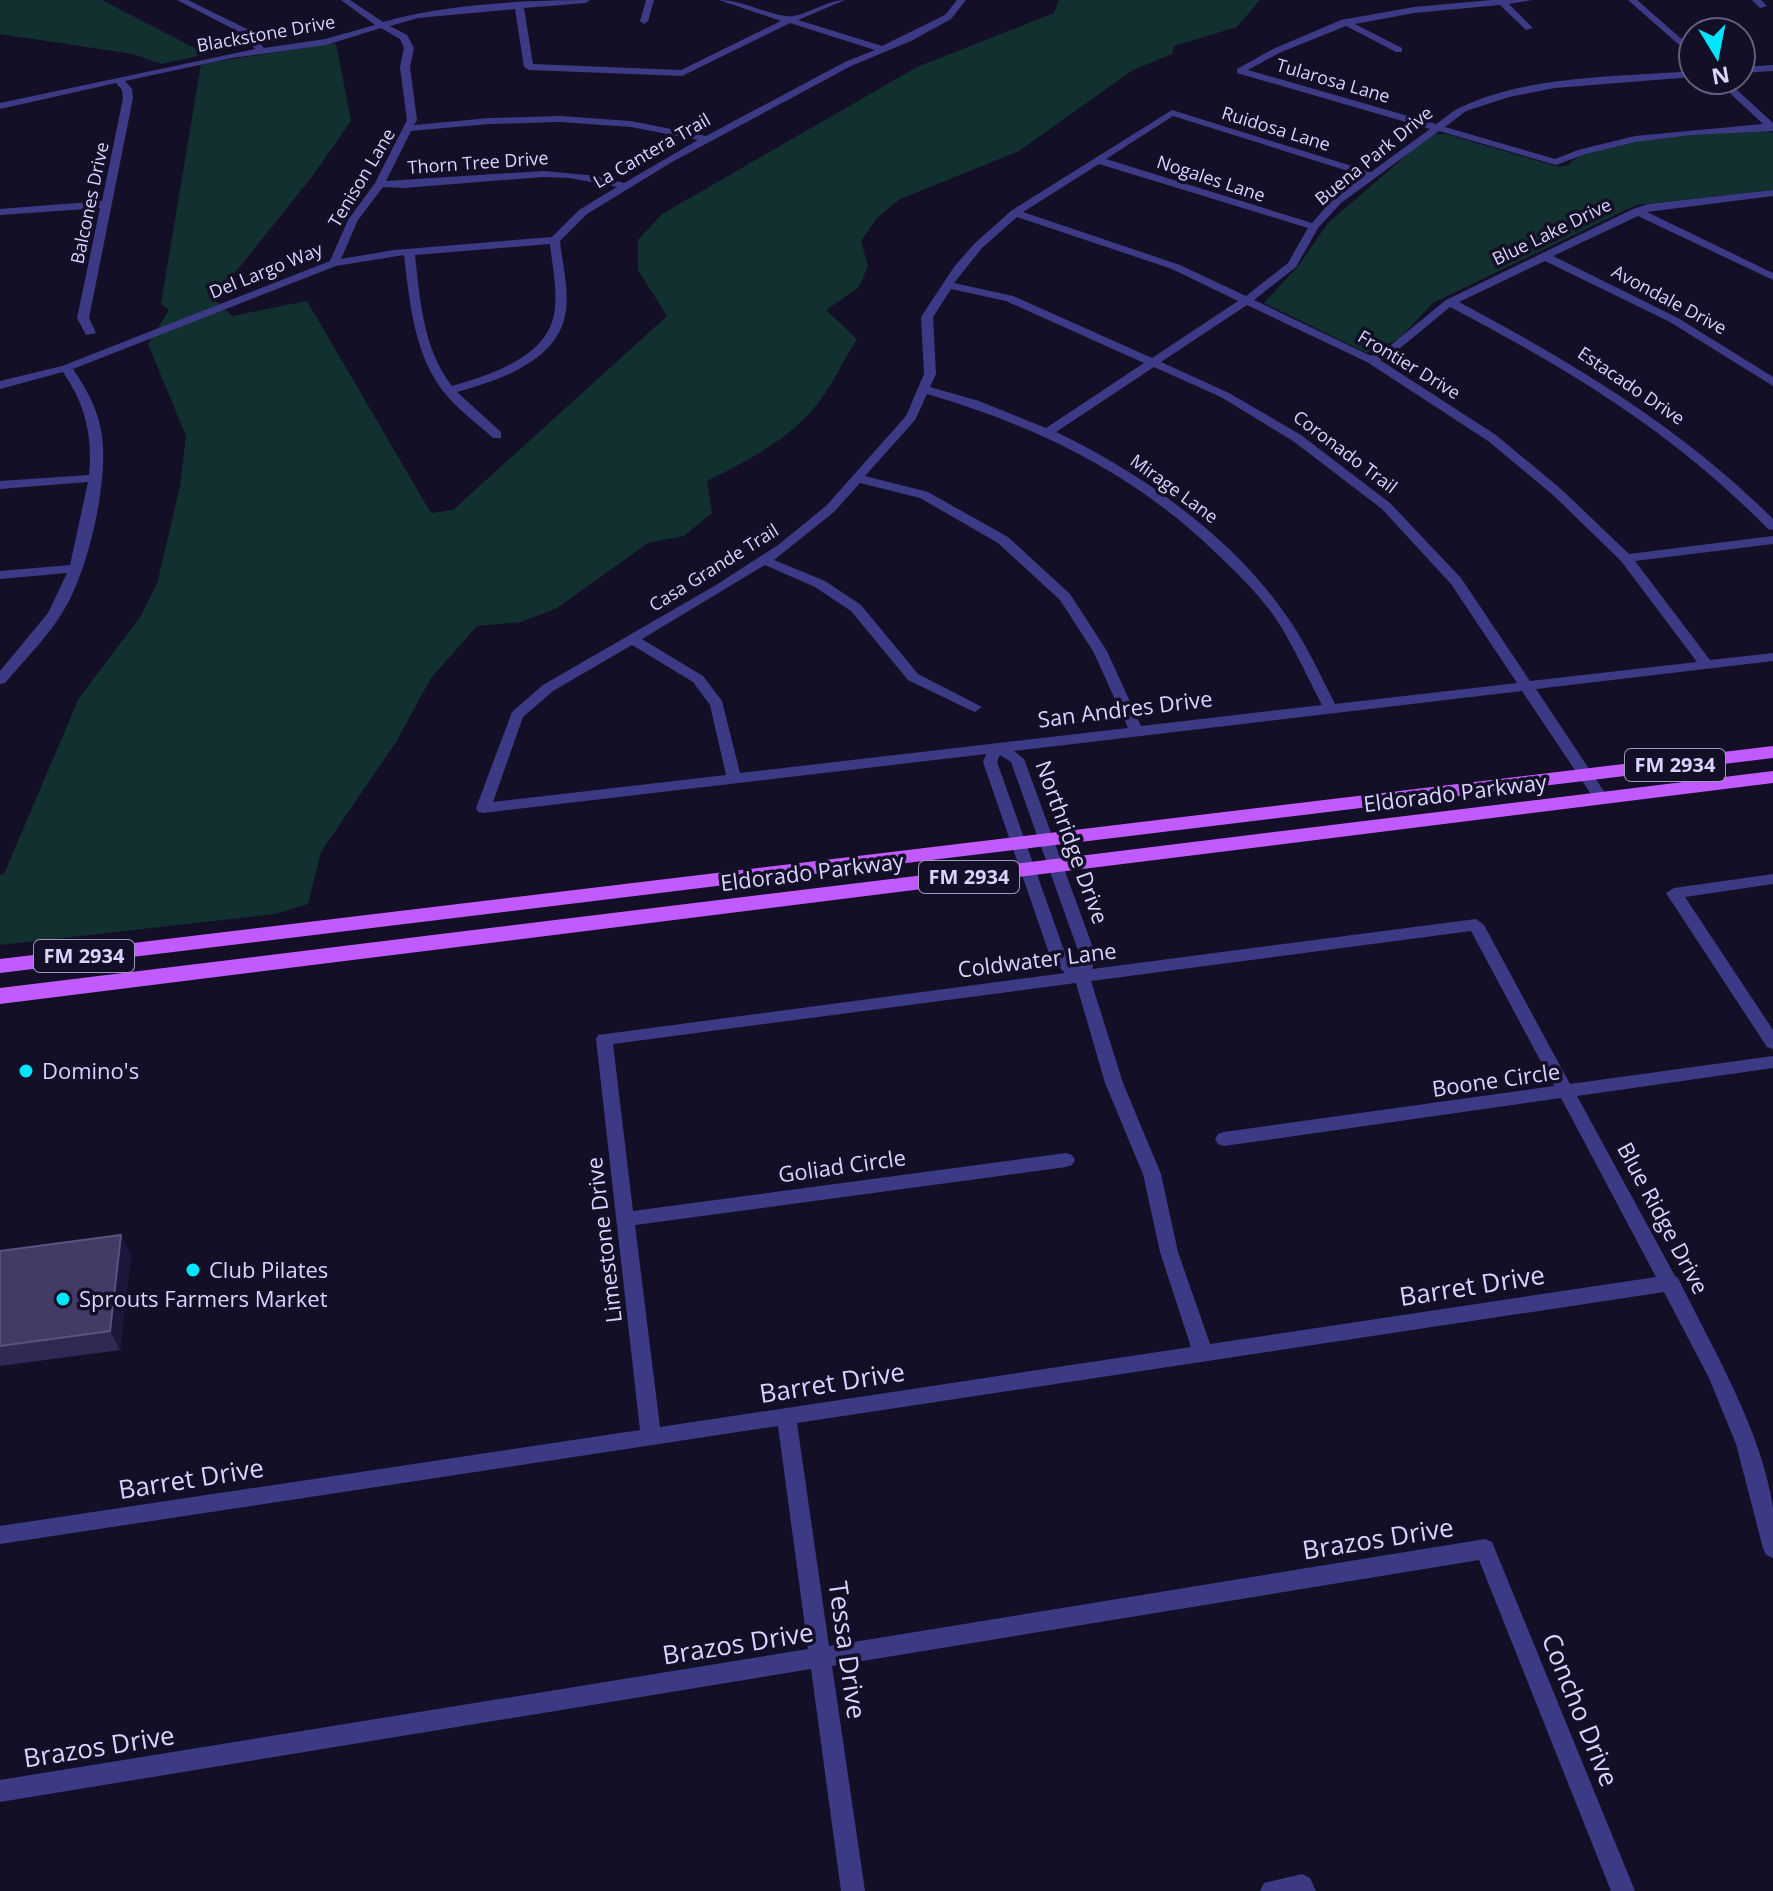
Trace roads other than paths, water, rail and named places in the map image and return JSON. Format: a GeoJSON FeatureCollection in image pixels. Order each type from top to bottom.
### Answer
{"type":"FeatureCollection","features":[{"type":"Feature","properties":{"kind":"main road","name":"Eldorado Parkway"},"geometry":{"type":"LineString","coordinates":[[0,966],[1773,752]]}},
{"type":"Feature","properties":{"kind":"main road","name":"Eldorado Parkway"},"geometry":{"type":"LineString","coordinates":[[0,996],[1773,777]]}},
{"type":"Feature","properties":{"kind":"main road"},"geometry":{"type":"LineString","coordinates":[[166,975],[169,945]]}},
{"type":"Feature","properties":{"kind":"street"},"geometry":{"type":"LineString","coordinates":[[181,0],[246,32],[261,50]]}},
{"type":"Feature","properties":{"kind":"street","name":"Tenison Lane"},"geometry":{"type":"LineString","coordinates":[[334,263],[353,220],[380,184],[411,128],[405,67],[409,48],[404,37],[345,0]]}},
{"type":"Feature","properties":{"kind":"street","name":"Blackstone Drive"},"geometry":{"type":"LineString","coordinates":[[0,106],[261,50],[326,42],[417,15],[586,0]]}},
{"type":"Feature","properties":{"kind":"street"},"geometry":{"type":"LineString","coordinates":[[644,21],[650,0]]}},
{"type":"Feature","properties":{"kind":"street"},"geometry":{"type":"LineString","coordinates":[[723,0],[879,48]]}},
{"type":"Feature","properties":{"kind":"street"},"geometry":{"type":"LineString","coordinates":[[519,5],[529,67],[682,73],[790,20],[841,0]]}},
{"type":"Feature","properties":{"kind":"street","name":"La Cantera Trail"},"geometry":{"type":"LineString","coordinates":[[555,240],[583,212],[625,186],[879,48],[908,39],[948,17],[962,0]]}},
{"type":"Feature","properties":{"kind":"street"},"geometry":{"type":"LineString","coordinates":[[1344,22],[1397,11],[1528,0]]}},
{"type":"Feature","properties":{"kind":"street"},"geometry":{"type":"LineString","coordinates":[[1632,0],[1677,40]]}},
{"type":"Feature","properties":{"kind":"street"},"geometry":{"type":"LineString","coordinates":[[1502,2],[1529,28]]}},
{"type":"Feature","properties":{"kind":"street"},"geometry":{"type":"LineString","coordinates":[[1344,22],[1399,50]]}},
{"type":"Feature","properties":{"kind":"street","name":"Tularosa Lane"},"geometry":{"type":"LineString","coordinates":[[1344,22],[1282,45],[1240,71],[1556,162],[1591,146],[1622,139],[1772,127]]}},
{"type":"Feature","properties":{"kind":"street","name":"Buena Park Drive"},"geometry":{"type":"LineString","coordinates":[[1050,431],[1244,301],[1292,265],[1314,227],[1337,201],[1463,109],[1532,89],[1677,75]]}},
{"type":"Feature","properties":{"kind":"street","name":"Balcones Drive"},"geometry":{"type":"LineString","coordinates":[[90,333],[83,318],[128,98],[127,89],[119,81]]}},
{"type":"Feature","properties":{"kind":"street"},"geometry":{"type":"LineString","coordinates":[[1738,96],[1772,127]]}},
{"type":"Feature","properties":{"kind":"street","name":"Casa Grande Trail"},"geometry":{"type":"LineString","coordinates":[[483,808],[517,715],[548,688],[764,560],[830,509],[911,417],[930,374],[927,317],[978,246],[1015,213],[1172,113]]}},
{"type":"Feature","properties":{"kind":"street","name":"Ruidosa Lane"},"geometry":{"type":"LineString","coordinates":[[1172,113],[1371,175]]}},
{"type":"Feature","properties":{"kind":"street"},"geometry":{"type":"LineString","coordinates":[[411,128],[562,117],[630,121],[708,139]]}},
{"type":"Feature","properties":{"kind":"street","name":"Nogales Lane"},"geometry":{"type":"LineString","coordinates":[[1098,160],[1314,227]]}},
{"type":"Feature","properties":{"kind":"street","name":"Thorn Tree Drive"},"geometry":{"type":"LineString","coordinates":[[380,184],[433,183],[547,172],[579,174],[625,186]]}},
{"type":"Feature","properties":{"kind":"street","name":"Blue Lake Drive"},"geometry":{"type":"LineString","coordinates":[[1371,360],[1402,345],[1450,302],[1637,211],[1665,203],[1773,193]]}},
{"type":"Feature","properties":{"kind":"street"},"geometry":{"type":"LineString","coordinates":[[0,212],[106,204]]}},
{"type":"Feature","properties":{"kind":"street"},"geometry":{"type":"LineString","coordinates":[[1637,211],[1772,275]]}},
{"type":"Feature","properties":{"kind":"street","name":"Frontier Drive"},"geometry":{"type":"LineString","coordinates":[[1015,213],[1176,267],[1371,360],[1492,438],[1557,492],[1626,558],[1706,664]]}},
{"type":"Feature","properties":{"kind":"street"},"geometry":{"type":"LineString","coordinates":[[449,391],[526,360],[553,337],[561,312],[555,240]]}},
{"type":"Feature","properties":{"kind":"street","name":"Del Largo Way"},"geometry":{"type":"LineString","coordinates":[[0,385],[66,368],[334,263],[409,252],[555,240]]}},
{"type":"Feature","properties":{"kind":"street"},"geometry":{"type":"LineString","coordinates":[[409,252],[419,326],[449,391],[497,435]]}},
{"type":"Feature","properties":{"kind":"street","name":"Avondale Drive"},"geometry":{"type":"LineString","coordinates":[[1544,256],[1674,320],[1773,382]]}},
{"type":"Feature","properties":{"kind":"street","name":"Coronado Trail"},"geometry":{"type":"LineString","coordinates":[[948,285],[1009,298],[1225,395],[1297,438],[1386,506],[1456,581],[1602,799]]}},
{"type":"Feature","properties":{"kind":"street","name":"Estacado Drive"},"geometry":{"type":"LineString","coordinates":[[1450,302],[1546,352],[1626,401],[1692,449],[1773,526]]}},
{"type":"Feature","properties":{"kind":"street"},"geometry":{"type":"LineString","coordinates":[[0,680],[47,624],[63,600],[76,568],[95,478],[96,437],[87,403],[66,368]]}},
{"type":"Feature","properties":{"kind":"street","name":"Mirage Lane"},"geometry":{"type":"LineString","coordinates":[[924,389],[987,405],[1050,431],[1141,482],[1214,541],[1275,609],[1330,707]]}},
{"type":"Feature","properties":{"kind":"street"},"geometry":{"type":"LineString","coordinates":[[0,485],[95,478]]}},
{"type":"Feature","properties":{"kind":"street"},"geometry":{"type":"LineString","coordinates":[[857,478],[924,495],[1003,540],[1065,597],[1100,651],[1136,730]]}},
{"type":"Feature","properties":{"kind":"street"},"geometry":{"type":"LineString","coordinates":[[1626,558],[1773,540]]}},
{"type":"Feature","properties":{"kind":"street"},"geometry":{"type":"LineString","coordinates":[[764,560],[820,584],[856,608],[913,677],[975,707]]}},
{"type":"Feature","properties":{"kind":"street"},"geometry":{"type":"LineString","coordinates":[[0,575],[76,568]]}},
{"type":"Feature","properties":{"kind":"street"},"geometry":{"type":"LineString","coordinates":[[632,639],[698,679],[717,704],[734,778]]}},
{"type":"Feature","properties":{"kind":"street","name":"San Andres Drive"},"geometry":{"type":"LineString","coordinates":[[483,808],[1773,657]]}},
{"type":"Feature","properties":{"kind":"street","name":"Northridge Drive"},"geometry":{"type":"LineString","coordinates":[[1082,977],[1059,959],[990,762],[997,746],[1017,759],[1088,956],[1082,977],[1114,1083],[1152,1174],[1169,1252],[1203,1353]]}},
{"type":"Feature","properties":{"kind":"street"},"geometry":{"type":"LineString","coordinates":[[1773,879],[1674,893],[1773,1043]]}},
{"type":"Feature","properties":{"kind":"street","name":"Coldwater Lane"},"geometry":{"type":"LineString","coordinates":[[604,1039],[1476,925]]}},
{"type":"Feature","properties":{"kind":"street","name":"Blue Ridge Drive"},"geometry":{"type":"LineString","coordinates":[[1476,925],[1718,1375],[1746,1444],[1773,1548]]}},
{"type":"Feature","properties":{"kind":"street","name":"Limestone Drive"},"geometry":{"type":"LineString","coordinates":[[604,1039],[651,1436]]}},
{"type":"Feature","properties":{"kind":"street","name":"Boone Circle"},"geometry":{"type":"LineString","coordinates":[[1224,1139],[1773,1062]]}},
{"type":"Feature","properties":{"kind":"street","name":"Goliad Circle"},"geometry":{"type":"LineString","coordinates":[[626,1219],[1066,1160]]}},
{"type":"Feature","properties":{"kind":"street","name":"Barret Drive"},"geometry":{"type":"LineString","coordinates":[[0,1535],[1671,1283]]}},
{"type":"Feature","properties":{"kind":"street","name":"Tessa Drive"},"geometry":{"type":"LineString","coordinates":[[786,1416],[853,1891]]}},
{"type":"Feature","properties":{"kind":"street","name":"Brazos Drive"},"geometry":{"type":"LineString","coordinates":[[0,1791],[1485,1549]]}},
{"type":"Feature","properties":{"kind":"street","name":"Concho Drive"},"geometry":{"type":"LineString","coordinates":[[1485,1549],[1623,1891]]}},
{"type":"Feature","properties":{"kind":"street"},"geometry":{"type":"LineString","coordinates":[[1272,1891],[1303,1888]]}},
{"type":"Feature","properties":{"kind":"place","name":"Domino's"},"geometry":{"type":"Point","coordinates":[26,1071]}},
{"type":"Feature","properties":{"kind":"place","name":"Club Pilates"},"geometry":{"type":"Point","coordinates":[193,1270]}},
{"type":"Feature","properties":{"kind":"place","name":"Sprouts Farmers Market"},"geometry":{"type":"Point","coordinates":[63,1299]}}]}
